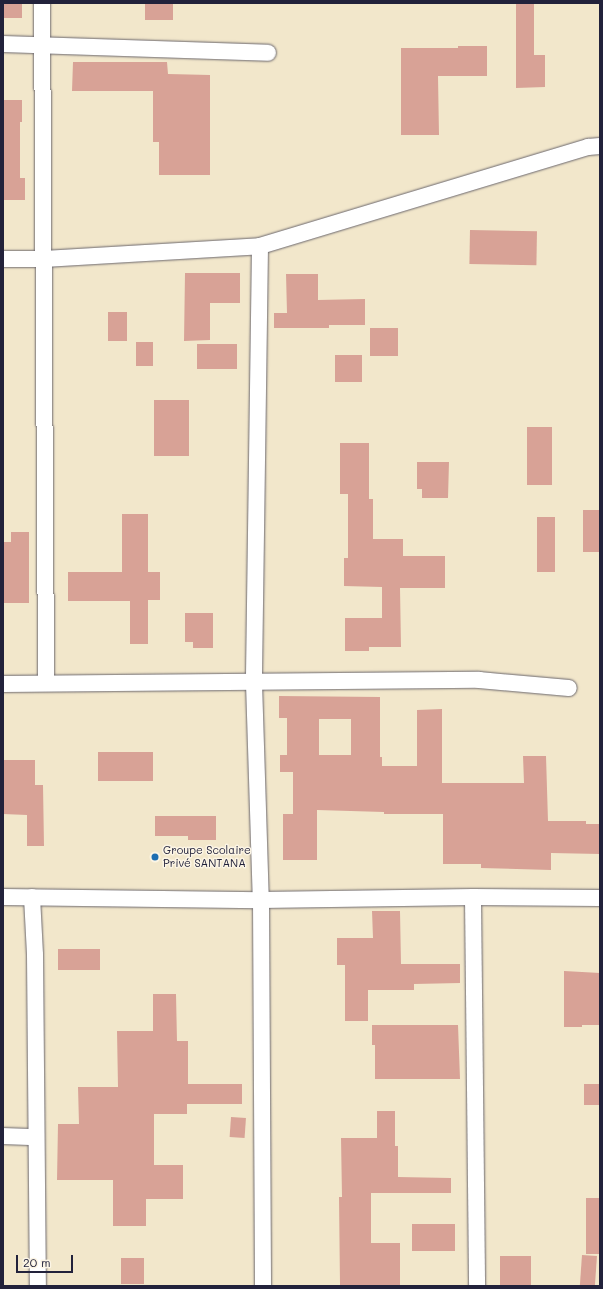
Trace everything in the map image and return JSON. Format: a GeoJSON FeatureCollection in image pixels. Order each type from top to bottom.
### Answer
{"type":"FeatureCollection","features":[{"type":"Feature","properties":{"kind":"street"},"geometry":{"type":"LineString","coordinates":[[42,3],[46,683]]}},
{"type":"Feature","properties":{"kind":"street"},"geometry":{"type":"LineString","coordinates":[[3,44],[268,53]]}},
{"type":"Feature","properties":{"kind":"street"},"geometry":{"type":"LineString","coordinates":[[3,259],[44,259],[260,246],[588,147],[600,146]]}},
{"type":"Feature","properties":{"kind":"street"},"geometry":{"type":"LineString","coordinates":[[260,246],[254,682],[261,900],[263,1286]]}},
{"type":"Feature","properties":{"kind":"street"},"geometry":{"type":"LineString","coordinates":[[3,684],[479,680],[569,688]]}},
{"type":"Feature","properties":{"kind":"street"},"geometry":{"type":"LineString","coordinates":[[3,897],[261,900],[474,897],[600,898]]}},
{"type":"Feature","properties":{"kind":"street"},"geometry":{"type":"LineString","coordinates":[[32,897],[38,1286]]}},
{"type":"Feature","properties":{"kind":"street"},"geometry":{"type":"LineString","coordinates":[[474,897],[477,1286]]}},
{"type":"Feature","properties":{"kind":"street"},"geometry":{"type":"LineString","coordinates":[[3,1136],[36,1137]]}},
{"type":"Feature","properties":{"kind":"building"},"geometry":{"type":"Polygon","coordinates":[[[3,3],[22,3],[22,18],[3,18],[3,3]]]}},
{"type":"Feature","properties":{"kind":"building"},"geometry":{"type":"Polygon","coordinates":[[[145,3],[173,3],[173,20],[145,20],[145,3]]]}},
{"type":"Feature","properties":{"kind":"building"},"geometry":{"type":"Polygon","coordinates":[[[516,3],[534,3],[534,55],[545,55],[545,87],[516,88],[516,3]]]}},
{"type":"Feature","properties":{"kind":"building"},"geometry":{"type":"Polygon","coordinates":[[[458,46],[487,46],[487,76],[438,76],[439,135],[401,135],[401,48],[458,48],[458,46]]]}},
{"type":"Feature","properties":{"kind":"building"},"geometry":{"type":"Polygon","coordinates":[[[73,62],[167,62],[168,74],[210,75],[210,175],[159,175],[159,142],[153,142],[153,91],[72,91],[73,62]]]}},
{"type":"Feature","properties":{"kind":"building"},"geometry":{"type":"Polygon","coordinates":[[[3,100],[22,100],[22,122],[20,122],[20,178],[25,178],[25,200],[3,200],[3,100]]]}},
{"type":"Feature","properties":{"kind":"building"},"geometry":{"type":"Polygon","coordinates":[[[470,230],[537,231],[536,265],[469,264],[470,230]]]}},
{"type":"Feature","properties":{"kind":"building"},"geometry":{"type":"Polygon","coordinates":[[[185,273],[240,273],[240,303],[210,303],[210,340],[184,341],[185,273]]]}},
{"type":"Feature","properties":{"kind":"building"},"geometry":{"type":"Polygon","coordinates":[[[286,274],[318,274],[318,300],[365,299],[365,325],[329,325],[329,328],[274,328],[274,313],[287,313],[286,274]]]}},
{"type":"Feature","properties":{"kind":"building"},"geometry":{"type":"Polygon","coordinates":[[[108,312],[127,312],[127,341],[108,341],[108,312]]]}},
{"type":"Feature","properties":{"kind":"building"},"geometry":{"type":"Polygon","coordinates":[[[370,328],[398,328],[398,356],[370,356],[370,328]]]}},
{"type":"Feature","properties":{"kind":"building"},"geometry":{"type":"Polygon","coordinates":[[[136,342],[153,342],[153,366],[136,366],[136,342]]]}},
{"type":"Feature","properties":{"kind":"building"},"geometry":{"type":"Polygon","coordinates":[[[197,344],[237,344],[237,369],[197,369],[197,344]]]}},
{"type":"Feature","properties":{"kind":"building"},"geometry":{"type":"Polygon","coordinates":[[[335,355],[362,355],[362,382],[335,382],[335,355]]]}},
{"type":"Feature","properties":{"kind":"building"},"geometry":{"type":"Polygon","coordinates":[[[154,400],[189,400],[189,456],[154,456],[154,400]]]}},
{"type":"Feature","properties":{"kind":"building"},"geometry":{"type":"Polygon","coordinates":[[[527,427],[552,427],[552,485],[527,485],[527,427]]]}},
{"type":"Feature","properties":{"kind":"building"},"geometry":{"type":"Polygon","coordinates":[[[340,443],[369,443],[369,499],[373,499],[373,539],[403,539],[403,556],[445,556],[445,588],[400,588],[401,647],[369,647],[369,651],[345,651],[345,618],[382,618],[382,587],[344,586],[344,558],[348,558],[348,494],[340,494],[340,443]]]}},
{"type":"Feature","properties":{"kind":"building"},"geometry":{"type":"Polygon","coordinates":[[[417,462],[449,462],[448,498],[422,498],[422,489],[417,489],[417,462]]]}},
{"type":"Feature","properties":{"kind":"building"},"geometry":{"type":"Polygon","coordinates":[[[583,510],[600,510],[600,552],[583,552],[583,510]]]}},
{"type":"Feature","properties":{"kind":"building"},"geometry":{"type":"Polygon","coordinates":[[[122,514],[148,514],[148,572],[160,572],[160,600],[148,600],[148,644],[130,644],[130,601],[68,601],[68,572],[122,572],[122,514]]]}},
{"type":"Feature","properties":{"kind":"building"},"geometry":{"type":"Polygon","coordinates":[[[537,517],[555,517],[555,572],[537,572],[537,517]]]}},
{"type":"Feature","properties":{"kind":"building"},"geometry":{"type":"Polygon","coordinates":[[[11,532],[29,532],[29,603],[3,603],[3,542],[11,542],[11,532]]]}},
{"type":"Feature","properties":{"kind":"building"},"geometry":{"type":"Polygon","coordinates":[[[185,613],[213,613],[213,648],[193,648],[193,642],[185,642],[185,613]]]}},
{"type":"Feature","properties":{"kind":"building"},"geometry":{"type":"Polygon","coordinates":[[[279,696],[380,697],[380,757],[382,757],[382,766],[417,766],[417,710],[442,709],[442,783],[524,783],[523,756],[546,756],[548,821],[586,821],[586,824],[600,824],[600,854],[551,853],[551,870],[481,868],[481,864],[443,864],[443,814],[384,814],[384,812],[317,810],[317,860],[283,860],[283,814],[293,814],[293,772],[280,772],[280,755],[287,755],[287,718],[279,718],[279,696]],[[319,719],[319,755],[351,755],[351,719],[319,719]]]}},
{"type":"Feature","properties":{"kind":"building"},"geometry":{"type":"Polygon","coordinates":[[[98,752],[153,752],[153,781],[98,781],[98,752]]]}},
{"type":"Feature","properties":{"kind":"building"},"geometry":{"type":"Polygon","coordinates":[[[3,760],[35,760],[35,785],[43,785],[44,846],[27,846],[27,815],[3,814],[3,760]]]}},
{"type":"Feature","properties":{"kind":"building"},"geometry":{"type":"Polygon","coordinates":[[[155,816],[216,816],[216,840],[188,840],[188,836],[155,836],[155,816]]]}},
{"type":"Feature","properties":{"kind":"building"},"geometry":{"type":"Polygon","coordinates":[[[372,911],[400,911],[401,964],[460,964],[460,983],[414,984],[414,990],[368,990],[368,1021],[345,1021],[345,965],[337,965],[337,938],[373,938],[372,911]]]}},
{"type":"Feature","properties":{"kind":"building"},"geometry":{"type":"Polygon","coordinates":[[[58,949],[100,949],[100,970],[58,970],[58,949]]]}},
{"type":"Feature","properties":{"kind":"building"},"geometry":{"type":"Polygon","coordinates":[[[564,971],[600,973],[600,1025],[564,1027],[564,971]]]}},
{"type":"Feature","properties":{"kind":"building"},"geometry":{"type":"Polygon","coordinates":[[[153,994],[176,994],[177,1041],[188,1041],[188,1084],[242,1084],[242,1104],[187,1104],[187,1114],[154,1114],[154,1165],[183,1165],[183,1199],[146,1199],[146,1226],[113,1226],[113,1180],[57,1180],[58,1124],[79,1124],[78,1087],[118,1087],[117,1031],[153,1031],[153,994]]]}},
{"type":"Feature","properties":{"kind":"building"},"geometry":{"type":"Polygon","coordinates":[[[372,1025],[458,1025],[460,1079],[375,1079],[375,1045],[372,1045],[372,1025]]]}},
{"type":"Feature","properties":{"kind":"building"},"geometry":{"type":"Polygon","coordinates":[[[584,1084],[600,1084],[600,1105],[584,1105],[584,1084]]]}},
{"type":"Feature","properties":{"kind":"building"},"geometry":{"type":"Polygon","coordinates":[[[377,1111],[395,1111],[395,1146],[398,1146],[398,1177],[451,1178],[451,1193],[371,1193],[371,1243],[400,1243],[400,1286],[340,1285],[339,1197],[342,1197],[341,1138],[377,1138],[377,1111]]]}},
{"type":"Feature","properties":{"kind":"building"},"geometry":{"type":"Polygon","coordinates":[[[231,1117],[246,1118],[245,1138],[230,1137],[231,1117]]]}},
{"type":"Feature","properties":{"kind":"building"},"geometry":{"type":"Polygon","coordinates":[[[586,1198],[600,1198],[600,1254],[586,1254],[586,1198]]]}},
{"type":"Feature","properties":{"kind":"building"},"geometry":{"type":"Polygon","coordinates":[[[412,1224],[455,1224],[455,1251],[412,1251],[412,1224]]]}},
{"type":"Feature","properties":{"kind":"building"},"geometry":{"type":"Polygon","coordinates":[[[582,1255],[597,1256],[595,1286],[580,1286],[582,1255]]]}},
{"type":"Feature","properties":{"kind":"building"},"geometry":{"type":"Polygon","coordinates":[[[500,1256],[531,1256],[531,1286],[500,1286],[500,1256]]]}},
{"type":"Feature","properties":{"kind":"building"},"geometry":{"type":"Polygon","coordinates":[[[121,1258],[144,1258],[144,1284],[121,1284],[121,1258]]]}},
{"type":"Feature","properties":{"kind":"place","name":"Groupe Scolaire Privé SANTANA"},"geometry":{"type":"Point","coordinates":[155,857]}}]}
